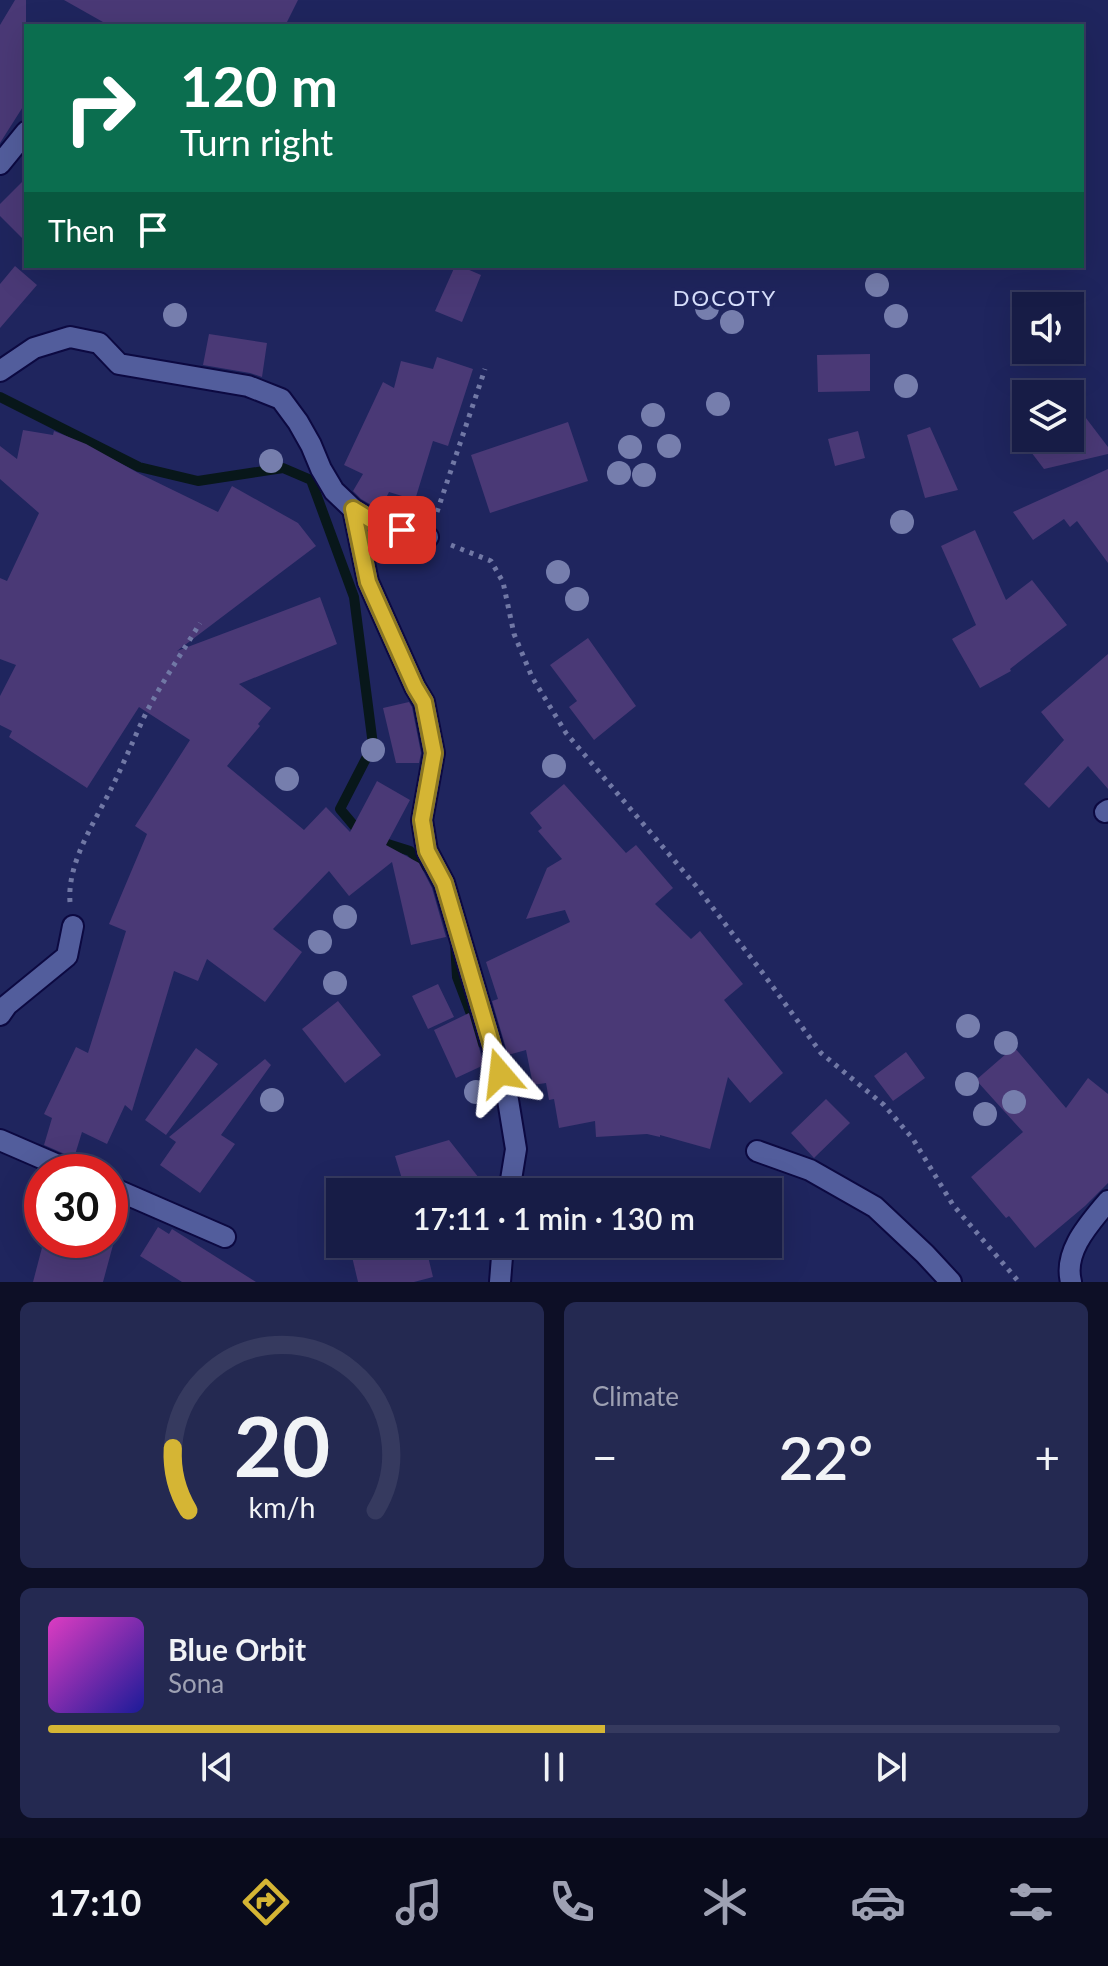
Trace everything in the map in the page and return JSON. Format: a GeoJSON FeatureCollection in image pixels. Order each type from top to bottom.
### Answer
{"type":"FeatureCollection","features":[{"type":"Feature","properties":{"kind":"street"},"geometry":{"type":"LineString","coordinates":[[0,164],[24,134]]}},
{"type":"Feature","properties":{"kind":"street"},"geometry":{"type":"LineString","coordinates":[[0,371],[34,348],[70,337],[99,343],[119,364],[248,386],[281,399],[298,422],[334,491],[353,509],[376,523],[428,537]]}},
{"type":"Feature","properties":{"kind":"street"},"geometry":{"type":"LineString","coordinates":[[353,509],[368,582],[424,702],[434,753],[422,820],[427,851],[444,883],[508,1100],[516,1149],[511,1178]]}},
{"type":"Feature","properties":{"kind":"street"},"geometry":{"type":"LineString","coordinates":[[0,1015],[7,1005],[67,956],[73,926]]}},
{"type":"Feature","properties":{"kind":"street"},"geometry":{"type":"LineString","coordinates":[[0,1140],[32,1154]]}},
{"type":"Feature","properties":{"kind":"street"},"geometry":{"type":"LineString","coordinates":[[757,1151],[810,1170],[875,1207],[951,1282]]}},
{"type":"Feature","properties":{"kind":"street"},"geometry":{"type":"LineString","coordinates":[[128,1195],[225,1237]]}},
{"type":"Feature","properties":{"kind":"street"},"geometry":{"type":"LineString","coordinates":[[1071,1282],[1073,1249],[1108,1201]]}},
{"type":"Feature","properties":{"kind":"street"},"geometry":{"type":"LineString","coordinates":[[500,1282],[502,1258]]}},
{"type":"Feature","properties":{"kind":"path"},"geometry":{"type":"LineString","coordinates":[[485,369],[428,537],[491,561],[503,582],[514,634],[532,677],[566,733],[696,886],[821,1053],[884,1105],[913,1139],[953,1205],[1019,1282]]}},
{"type":"Feature","properties":{"kind":"path"},"geometry":{"type":"LineString","coordinates":[[73,926],[69,898],[78,856],[151,705],[200,623]]}},
{"type":"Feature","properties":{"kind":"building"},"geometry":{"type":"Polygon","coordinates":[[[15,0],[26,0],[24,105],[0,143],[0,25],[15,0]]]}},
{"type":"Feature","properties":{"kind":"building"},"geometry":{"type":"Polygon","coordinates":[[[64,0],[298,0],[286,24],[106,24],[64,0]]]}},
{"type":"Feature","properties":{"kind":"building"},"geometry":{"type":"Polygon","coordinates":[[[24,180],[24,240],[0,216],[0,204],[24,180]]]}},
{"type":"Feature","properties":{"kind":"building"},"geometry":{"type":"Polygon","coordinates":[[[15,266],[37,285],[0,328],[0,284],[15,266]]]}},
{"type":"Feature","properties":{"kind":"building"},"geometry":{"type":"Polygon","coordinates":[[[454,268],[465,268],[481,275],[462,322],[435,311],[454,268]]]}},
{"type":"Feature","properties":{"kind":"building"},"geometry":{"type":"Polygon","coordinates":[[[209,334],[267,343],[262,377],[203,365],[209,334]]]}},
{"type":"Feature","properties":{"kind":"building"},"geometry":{"type":"Polygon","coordinates":[[[870,354],[870,391],[818,392],[817,355],[870,354]]]}},
{"type":"Feature","properties":{"kind":"building"},"geometry":{"type":"Polygon","coordinates":[[[437,357],[473,369],[448,446],[433,441],[415,500],[389,492],[380,510],[353,491],[363,474],[344,465],[383,382],[394,388],[401,361],[433,369],[437,357]]]}},
{"type":"Feature","properties":{"kind":"building"},"geometry":{"type":"Polygon","coordinates":[[[1084,415],[1108,447],[1108,454],[1044,469],[1031,452],[1084,452],[1084,415]]]}},
{"type":"Feature","properties":{"kind":"building"},"geometry":{"type":"Polygon","coordinates":[[[568,422],[588,481],[490,513],[471,455],[568,422]]]}},
{"type":"Feature","properties":{"kind":"building"},"geometry":{"type":"Polygon","coordinates":[[[930,427],[958,490],[925,498],[907,435],[930,427]]]}},
{"type":"Feature","properties":{"kind":"building"},"geometry":{"type":"Polygon","coordinates":[[[23,430],[53,435],[54,431],[86,444],[218,512],[232,486],[298,523],[316,546],[177,651],[320,597],[337,644],[239,684],[271,708],[227,766],[304,830],[326,807],[350,832],[377,781],[410,800],[386,845],[419,863],[432,888],[446,937],[411,945],[392,862],[349,896],[329,871],[273,929],[302,952],[265,1002],[207,959],[198,981],[174,971],[132,1111],[125,1105],[107,1144],[82,1132],[75,1154],[65,1154],[44,1145],[52,1118],[44,1114],[76,1047],[88,1053],[126,931],[109,924],[147,834],[135,826],[190,740],[139,707],[87,788],[9,737],[12,731],[0,725],[0,696],[16,665],[0,659],[0,578],[7,581],[39,513],[0,479],[0,446],[17,459],[23,430]]]}},
{"type":"Feature","properties":{"kind":"building"},"geometry":{"type":"Polygon","coordinates":[[[858,431],[865,458],[835,466],[828,439],[858,431]]]}},
{"type":"Feature","properties":{"kind":"building"},"geometry":{"type":"Polygon","coordinates":[[[1108,469],[1108,563],[1077,521],[1070,527],[1064,519],[1033,540],[1013,512],[1108,469]]]}},
{"type":"Feature","properties":{"kind":"building"},"geometry":{"type":"Polygon","coordinates":[[[975,530],[1006,600],[1032,580],[1067,625],[1011,671],[980,688],[952,639],[976,625],[941,546],[975,530]]]}},
{"type":"Feature","properties":{"kind":"building"},"geometry":{"type":"Polygon","coordinates":[[[588,638],[636,706],[594,740],[569,707],[577,701],[550,665],[588,638]]]}},
{"type":"Feature","properties":{"kind":"building"},"geometry":{"type":"Polygon","coordinates":[[[1108,654],[1108,789],[1088,766],[1049,808],[1024,784],[1064,740],[1041,712],[1108,654]]]}},
{"type":"Feature","properties":{"kind":"building"},"geometry":{"type":"Polygon","coordinates":[[[409,702],[421,753],[419,763],[396,763],[383,708],[409,702]]]}},
{"type":"Feature","properties":{"kind":"building"},"geometry":{"type":"Polygon","coordinates":[[[564,784],[626,853],[636,845],[673,888],[655,904],[691,939],[700,931],[743,984],[724,1000],[783,1073],[750,1103],[728,1077],[710,1149],[660,1135],[596,1137],[595,1121],[559,1128],[554,1099],[549,1100],[546,1083],[533,1085],[526,1050],[508,1055],[492,1001],[498,999],[486,962],[570,922],[565,910],[526,919],[547,868],[562,859],[538,831],[542,828],[530,813],[564,784]]]}},
{"type":"Feature","properties":{"kind":"building"},"geometry":{"type":"Polygon","coordinates":[[[438,984],[454,1017],[428,1029],[412,996],[438,984]]]}},
{"type":"Feature","properties":{"kind":"building"},"geometry":{"type":"Polygon","coordinates":[[[338,1001],[381,1055],[345,1083],[302,1029],[338,1001]]]}},
{"type":"Feature","properties":{"kind":"building"},"geometry":{"type":"Polygon","coordinates":[[[469,1013],[484,1065],[456,1078],[434,1030],[469,1013]]]}},
{"type":"Feature","properties":{"kind":"building"},"geometry":{"type":"Polygon","coordinates":[[[1014,1047],[1066,1108],[1088,1078],[1108,1094],[1108,1183],[1035,1248],[971,1177],[1023,1132],[976,1080],[1014,1047]]]}},
{"type":"Feature","properties":{"kind":"building"},"geometry":{"type":"Polygon","coordinates":[[[196,1048],[218,1064],[166,1135],[145,1120],[196,1048]]]}},
{"type":"Feature","properties":{"kind":"building"},"geometry":{"type":"Polygon","coordinates":[[[906,1052],[925,1078],[893,1101],[874,1076],[906,1052]]]}},
{"type":"Feature","properties":{"kind":"building"},"geometry":{"type":"Polygon","coordinates":[[[265,1059],[271,1065],[221,1135],[235,1144],[200,1193],[160,1165],[176,1142],[169,1137],[265,1059]]]}},
{"type":"Feature","properties":{"kind":"building"},"geometry":{"type":"Polygon","coordinates":[[[826,1099],[850,1123],[814,1158],[791,1133],[826,1099]]]}},
{"type":"Feature","properties":{"kind":"building"},"geometry":{"type":"Polygon","coordinates":[[[449,1140],[479,1178],[402,1178],[395,1156],[449,1140]]]}},
{"type":"Feature","properties":{"kind":"building"},"geometry":{"type":"Polygon","coordinates":[[[158,1227],[169,1234],[172,1229],[256,1282],[182,1282],[140,1256],[158,1227]]]}},
{"type":"Feature","properties":{"kind":"building"},"geometry":{"type":"Polygon","coordinates":[[[39,1258],[109,1258],[103,1282],[33,1282],[39,1258]]]}},
{"type":"Feature","properties":{"kind":"building"},"geometry":{"type":"Polygon","coordinates":[[[352,1258],[428,1258],[433,1277],[414,1282],[358,1282],[352,1258]]]}},
{"type":"Feature","properties":{"kind":"waterway"},"geometry":{"type":"LineString","coordinates":[[0,397],[139,467],[198,481],[283,468],[311,480],[354,597],[373,745],[340,809],[361,834]]}},
{"type":"Feature","properties":{"kind":"waterway"},"geometry":{"type":"LineString","coordinates":[[375,840],[410,851],[430,870]]}},
{"type":"Feature","properties":{"kind":"waterway"},"geometry":{"type":"LineString","coordinates":[[455,943],[457,977],[482,1043]]}},
{"type":"Feature","properties":{"kind":"district","name":"DOCOTY"},"geometry":{"type":"Point","coordinates":[725,297]}},
{"type":"Feature","properties":{"kind":"route"},"geometry":{"type":"LineString","coordinates":[[402,530],[376,523],[353,509],[368,582],[424,702],[434,753],[422,820],[427,851],[444,883],[500,1073]]}}]}
